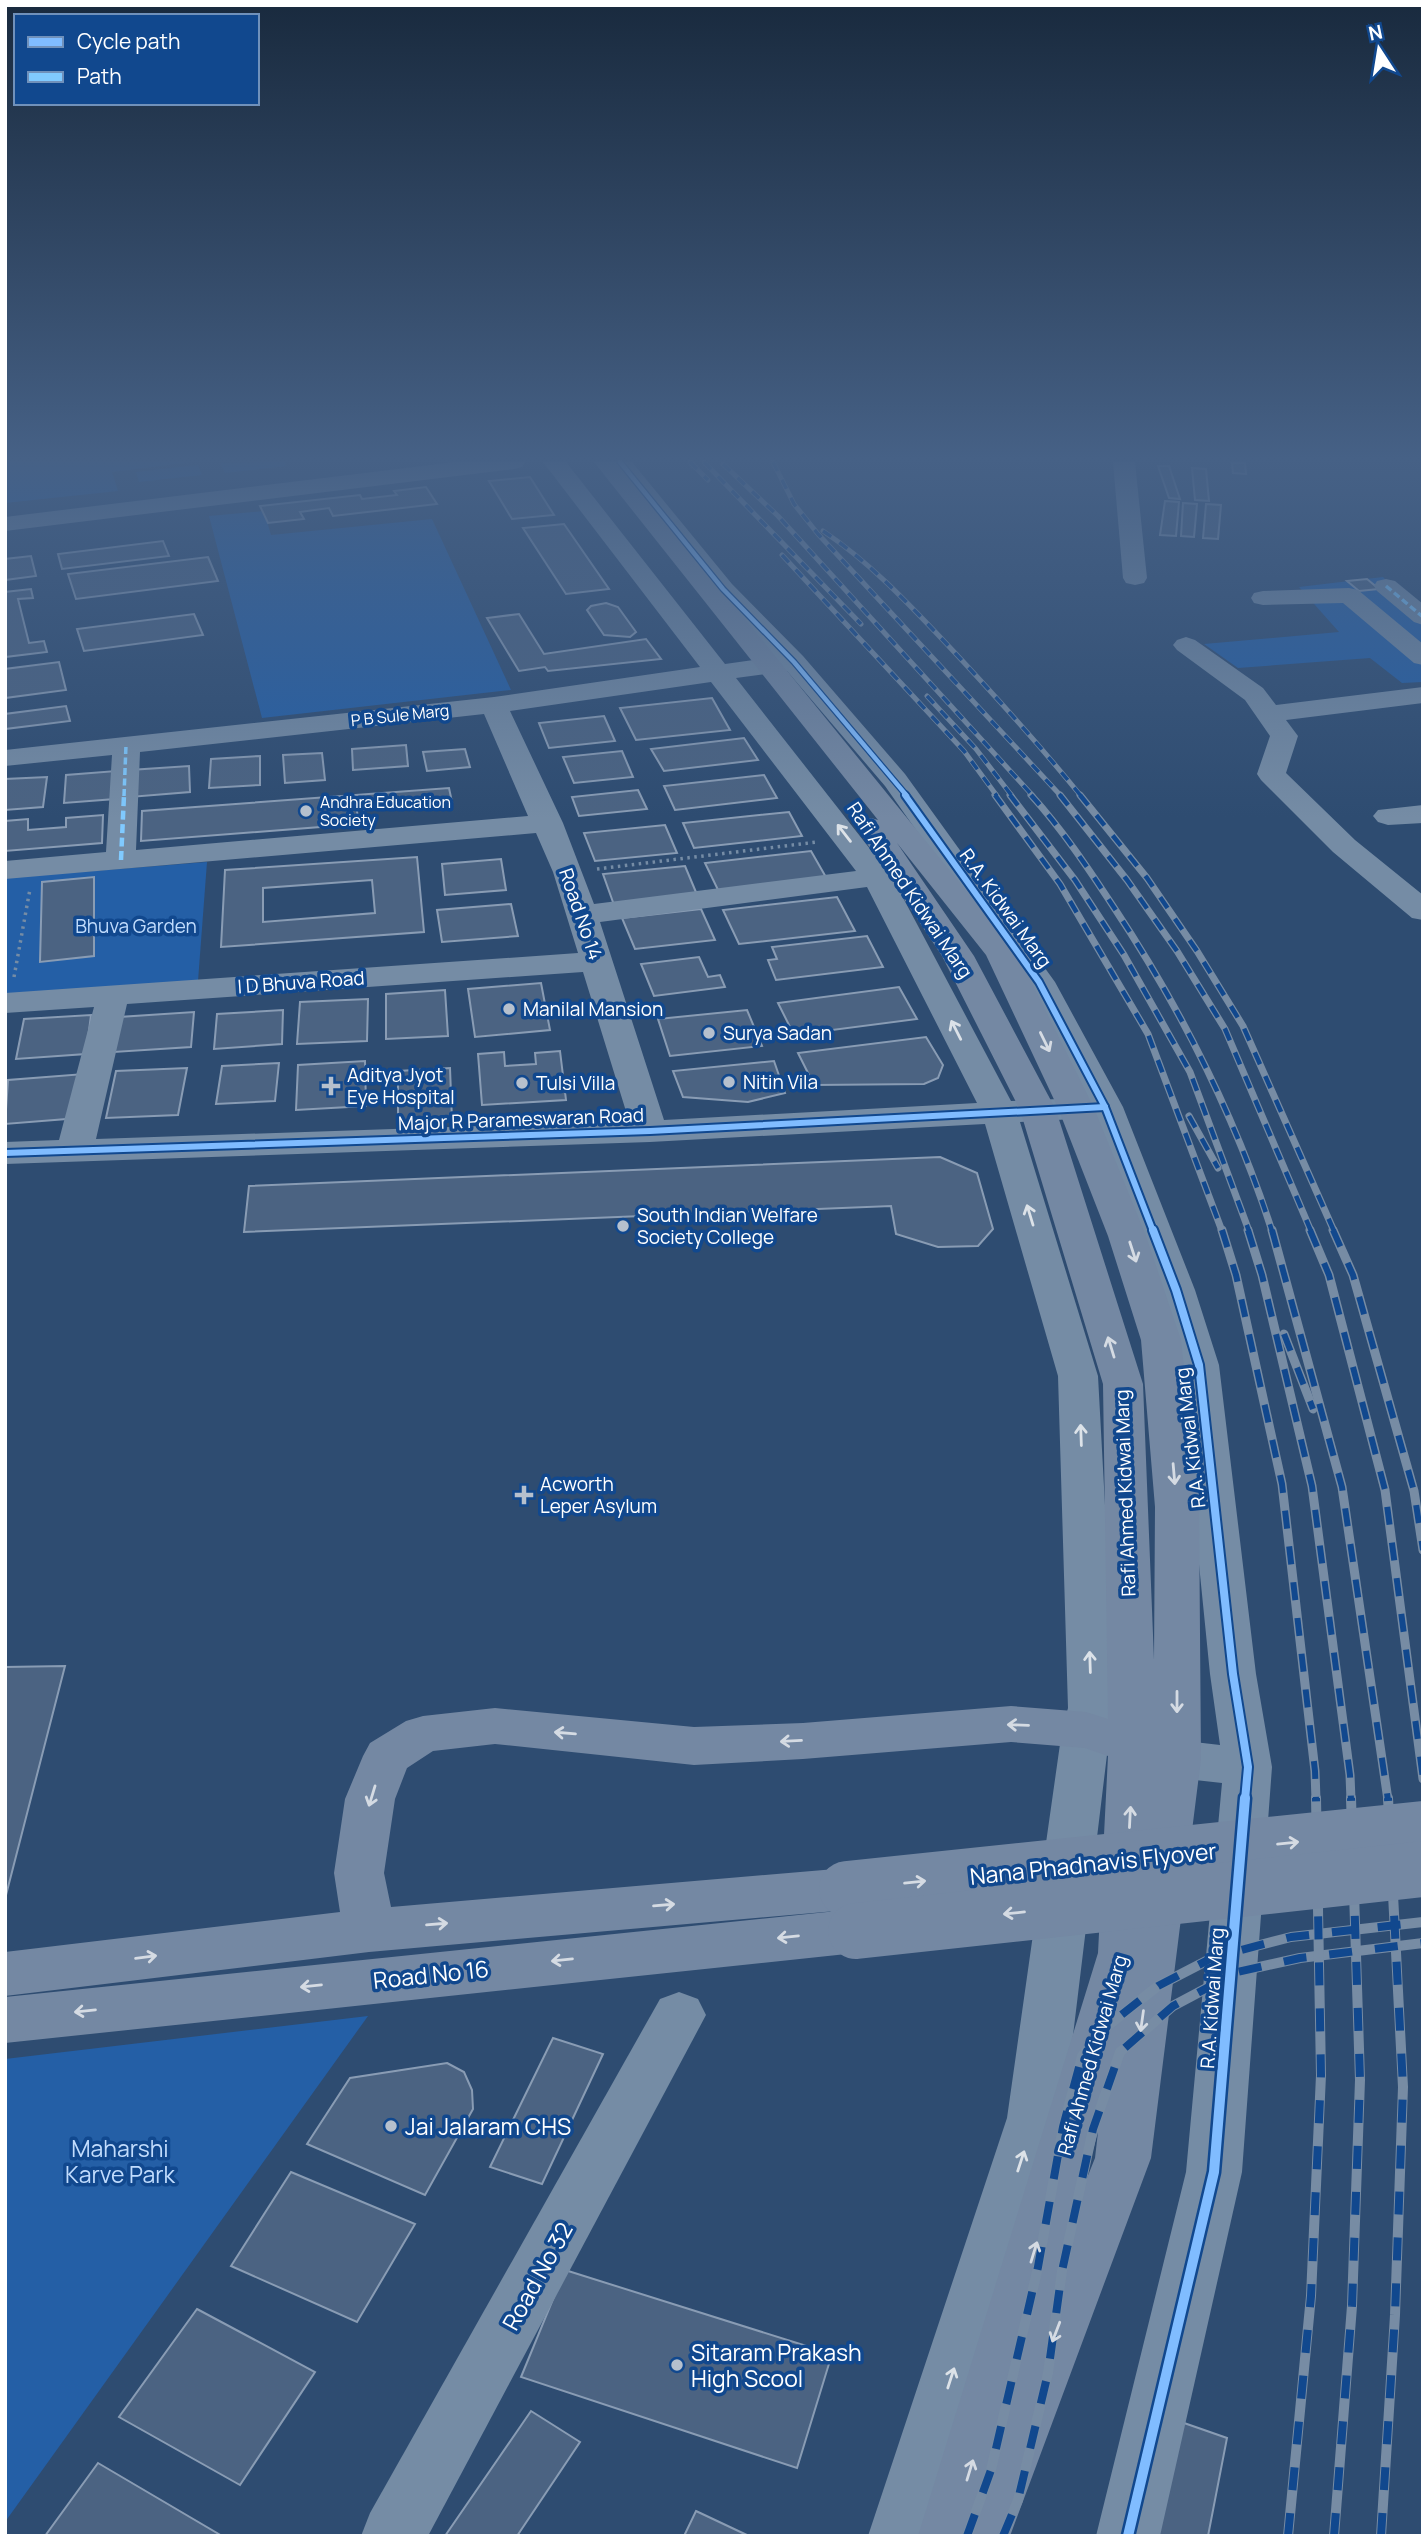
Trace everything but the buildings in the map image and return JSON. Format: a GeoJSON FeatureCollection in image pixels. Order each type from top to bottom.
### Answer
{"type":"FeatureCollection","features":[{"type":"Feature","properties":{"kind":"main road","name":"Rafi Ahmed Kidwai Marg"},"geometry":{"type":"LineString","coordinates":[[680,581],[757,668],[878,836],[958,956],[1054,1109],[1123,1384],[1132,1745],[1124,1953],[950,2536]]}},
{"type":"Feature","properties":{"kind":"main road"},"geometry":{"type":"LineString","coordinates":[[692,581],[757,668]]}},
{"type":"Feature","properties":{"kind":"main road"},"geometry":{"type":"LineString","coordinates":[[369,1930],[359,1873],[370,1799],[387,1756],[423,1734],[495,1726],[694,1746],[803,1741],[1011,1724],[1132,1745],[1123,2158],[978,2536]]}},
{"type":"Feature","properties":{"kind":"main road","name":"Nana Phadnavis Flyover"},"geometry":{"type":"LineString","coordinates":[[852,1910],[1423,1829]]}},
{"type":"Feature","properties":{"kind":"main road","name":"Nana Phadnavis Flyover"},"geometry":{"type":"LineString","coordinates":[[852,1910],[1423,1869]]}},
{"type":"Feature","properties":{"kind":"main road"},"geometry":{"type":"LineString","coordinates":[[5,1974],[369,1930],[852,1910]]}},
{"type":"Feature","properties":{"kind":"main road","name":"Road No 16"},"geometry":{"type":"LineString","coordinates":[[5,2020],[852,1910]]}},
{"type":"Feature","properties":{"kind":"street","name":"R.A. Kidwai Marg"},"geometry":{"type":"LineString","coordinates":[[670,581],[757,668],[895,780],[1040,982],[1054,1109]]}},
{"type":"Feature","properties":{"kind":"street","name":"R.A. Kidwai Marg"},"geometry":{"type":"LineString","coordinates":[[716,581],[723,589],[757,668],[848,838],[1054,1109],[1176,1290],[1199,1364],[1233,1674],[1248,1767],[1214,2172],[1128,2536]]}},
{"type":"Feature","properties":{"kind":"street"},"geometry":{"type":"LineString","coordinates":[[1386,586],[1423,617]]}},
{"type":"Feature","properties":{"kind":"street"},"geometry":{"type":"LineString","coordinates":[[1263,598],[1349,595],[1423,657]]}},
{"type":"Feature","properties":{"kind":"street"},"geometry":{"type":"LineString","coordinates":[[1186,645],[1254,694],[1284,736],[1271,774],[1344,846],[1423,911]]}},
{"type":"Feature","properties":{"kind":"street","name":"P B Sule Marg"},"geometry":{"type":"LineString","coordinates":[[5,758],[494,705],[757,668]]}},
{"type":"Feature","properties":{"kind":"street"},"geometry":{"type":"LineString","coordinates":[[1268,714],[1423,695]]}},
{"type":"Feature","properties":{"kind":"street","name":"Road No 14"},"geometry":{"type":"LineString","coordinates":[[494,705],[568,872],[650,1131]]}},
{"type":"Feature","properties":{"kind":"street"},"geometry":{"type":"LineString","coordinates":[[121,860],[126,745]]}},
{"type":"Feature","properties":{"kind":"street"},"geometry":{"type":"LineString","coordinates":[[1388,816],[1423,814]]}},
{"type":"Feature","properties":{"kind":"street"},"geometry":{"type":"LineString","coordinates":[[20,869],[548,823]]}},
{"type":"Feature","properties":{"kind":"street"},"geometry":{"type":"LineString","coordinates":[[582,915],[877,877]]}},
{"type":"Feature","properties":{"kind":"street","name":"I D Bhuva Road"},"geometry":{"type":"LineString","coordinates":[[8,1002],[598,961]]}},
{"type":"Feature","properties":{"kind":"street"},"geometry":{"type":"LineString","coordinates":[[75,1150],[113,995]]}},
{"type":"Feature","properties":{"kind":"street","name":"Major R Parameswaran Road"},"geometry":{"type":"LineString","coordinates":[[5,1153],[650,1131],[1054,1109]]}},
{"type":"Feature","properties":{"kind":"street"},"geometry":{"type":"LineString","coordinates":[[900,2536],[1035,2118],[1132,1745],[1248,1767]]}},
{"type":"Feature","properties":{"kind":"street","name":"Road No 32"},"geometry":{"type":"LineString","coordinates":[[393,2536],[680,2015]]}},
{"type":"Feature","properties":{"kind":"path"},"geometry":{"type":"LineString","coordinates":[[568,872],[848,838]]}},
{"type":"Feature","properties":{"kind":"path"},"geometry":{"type":"LineString","coordinates":[[8,1002],[20,869]]}},
{"type":"Feature","properties":{"kind":"green space"},"geometry":{"type":"Polygon","coordinates":[[[226,581],[460,581],[511,690],[262,718],[226,581]]]}},
{"type":"Feature","properties":{"kind":"green space"},"geometry":{"type":"Polygon","coordinates":[[[1353,581],[1387,581],[1423,617],[1423,682],[1402,683],[1370,658],[1238,668],[1204,644],[1339,632],[1299,587],[1353,581]]]}},
{"type":"Feature","properties":{"kind":"green space","name":"Bhuva Garden"},"geometry":{"type":"Polygon","coordinates":[[[207,862],[198,981],[5,994],[5,878],[207,862]]]}},
{"type":"Feature","properties":{"kind":"green space","name":"Maharshi Karve Park"},"geometry":{"type":"Polygon","coordinates":[[[368,2016],[5,2522],[5,2059],[368,2016]]]}},
{"type":"Feature","properties":{"kind":"railway"},"geometry":{"type":"LineString","coordinates":[[806,581],[964,751],[997,796]]}},
{"type":"Feature","properties":{"kind":"railway"},"geometry":{"type":"LineString","coordinates":[[819,581],[861,624]]}},
{"type":"Feature","properties":{"kind":"railway"},"geometry":{"type":"LineString","coordinates":[[837,581],[1033,796]]}},
{"type":"Feature","properties":{"kind":"railway"},"geometry":{"type":"LineString","coordinates":[[861,581],[1061,796]]}},
{"type":"Feature","properties":{"kind":"railway"},"geometry":{"type":"LineString","coordinates":[[884,581],[960,658],[1081,796]]}},
{"type":"Feature","properties":{"kind":"railway"},"geometry":{"type":"LineString","coordinates":[[927,696],[976,749],[1012,796]]}},
{"type":"Feature","properties":{"kind":"railway"},"geometry":{"type":"LineString","coordinates":[[995,795],[1060,884],[1148,1034],[1222,1231]]}},
{"type":"Feature","properties":{"kind":"railway"},"geometry":{"type":"LineString","coordinates":[[1010,795],[1075,880],[1124,955],[1190,1072],[1249,1231]]}},
{"type":"Feature","properties":{"kind":"railway"},"geometry":{"type":"LineString","coordinates":[[1031,795],[1064,835],[1104,892],[1161,983],[1223,1104],[1272,1231]]}},
{"type":"Feature","properties":{"kind":"railway"},"geometry":{"type":"LineString","coordinates":[[1060,795],[1127,880],[1177,951],[1225,1029],[1311,1231]]}},
{"type":"Feature","properties":{"kind":"railway"},"geometry":{"type":"LineString","coordinates":[[1080,795],[1147,878],[1197,951],[1243,1026],[1334,1231]]}},
{"type":"Feature","properties":{"kind":"railway"},"geometry":{"type":"LineString","coordinates":[[1189,1116],[1218,1168]]}},
{"type":"Feature","properties":{"kind":"railway"},"geometry":{"type":"LineString","coordinates":[[1222,1230],[1236,1275],[1282,1484],[1315,1771],[1316,1800]]}},
{"type":"Feature","properties":{"kind":"railway"},"geometry":{"type":"LineString","coordinates":[[1248,1230],[1262,1275],[1312,1486],[1351,1800]]}},
{"type":"Feature","properties":{"kind":"railway"},"geometry":{"type":"LineString","coordinates":[[1272,1230],[1342,1487],[1388,1800]]}},
{"type":"Feature","properties":{"kind":"railway"},"geometry":{"type":"LineString","coordinates":[[1310,1230],[1329,1275],[1385,1490],[1423,1779]]}},
{"type":"Feature","properties":{"kind":"railway"},"geometry":{"type":"LineString","coordinates":[[1333,1230],[1353,1275],[1414,1491],[1423,1550]]}},
{"type":"Feature","properties":{"kind":"railway"},"geometry":{"type":"LineString","coordinates":[[1284,1334],[1313,1409]]}},
{"type":"Feature","properties":{"kind":"railway"},"geometry":{"type":"LineString","coordinates":[[1316,1798],[1318,1934]]}},
{"type":"Feature","properties":{"kind":"railway"},"geometry":{"type":"LineString","coordinates":[[1351,1798],[1355,1930]]}},
{"type":"Feature","properties":{"kind":"railway"},"geometry":{"type":"LineString","coordinates":[[1388,1798],[1395,1925]]}},
{"type":"Feature","properties":{"kind":"railway"},"geometry":{"type":"LineString","coordinates":[[1395,1925],[1423,1922]]}},
{"type":"Feature","properties":{"kind":"railway"},"geometry":{"type":"LineString","coordinates":[[1355,1930],[1395,1925]]}},
{"type":"Feature","properties":{"kind":"railway"},"geometry":{"type":"LineString","coordinates":[[1395,1925],[1396,1946]]}},
{"type":"Feature","properties":{"kind":"railway"},"geometry":{"type":"LineString","coordinates":[[1318,1934],[1355,1930]]}},
{"type":"Feature","properties":{"kind":"railway"},"geometry":{"type":"LineString","coordinates":[[1355,1930],[1356,1951]]}},
{"type":"Feature","properties":{"kind":"railway"},"geometry":{"type":"LineString","coordinates":[[967,2536],[991,2470],[1038,2267],[1063,2127],[1082,2056],[1106,2027],[1158,1986],[1214,1957],[1291,1937],[1318,1934]]}},
{"type":"Feature","properties":{"kind":"railway"},"geometry":{"type":"LineString","coordinates":[[1318,1934],[1319,1956]]}},
{"type":"Feature","properties":{"kind":"railway"},"geometry":{"type":"LineString","coordinates":[[1396,1946],[1423,1943]]}},
{"type":"Feature","properties":{"kind":"railway"},"geometry":{"type":"LineString","coordinates":[[1356,1951],[1396,1946]]}},
{"type":"Feature","properties":{"kind":"railway"},"geometry":{"type":"LineString","coordinates":[[1381,2536],[1395,2315],[1403,2087],[1396,1946]]}},
{"type":"Feature","properties":{"kind":"railway"},"geometry":{"type":"LineString","coordinates":[[1319,1956],[1356,1951]]}},
{"type":"Feature","properties":{"kind":"railway"},"geometry":{"type":"LineString","coordinates":[[1334,2536],[1352,2306],[1360,2080],[1356,1951]]}},
{"type":"Feature","properties":{"kind":"railway"},"geometry":{"type":"LineString","coordinates":[[1003,2536],[1018,2500],[1048,2373],[1062,2271],[1093,2129],[1120,2052],[1173,2006],[1237,1972],[1319,1956]]}},
{"type":"Feature","properties":{"kind":"railway"},"geometry":{"type":"LineString","coordinates":[[1288,2536],[1311,2296],[1321,2075],[1319,1956]]}},
{"type":"Feature","properties":{"kind":"marked path"},"geometry":{"type":"LineString","coordinates":[[1386,586],[1423,617]]}},
{"type":"Feature","properties":{"kind":"marked path"},"geometry":{"type":"LineString","coordinates":[[121,860],[126,745]]}},
{"type":"Feature","properties":{"kind":"cycle path"},"geometry":{"type":"LineString","coordinates":[[716,581],[794,662],[895,780],[1039,982],[1105,1107],[1176,1290],[1199,1365],[1233,1674],[1248,1767],[1214,2172],[1128,2536]]}},
{"type":"Feature","properties":{"kind":"cycle path"},"geometry":{"type":"LineString","coordinates":[[5,1153],[650,1131],[1105,1107]]}},
{"type":"Feature","properties":{"kind":"place","name":"Andhra Education Society"},"geometry":{"type":"Point","coordinates":[306,811]}},
{"type":"Feature","properties":{"kind":"place","name":"Manilal Mansion"},"geometry":{"type":"Point","coordinates":[509,1009]}},
{"type":"Feature","properties":{"kind":"place","name":"Surya Sadan"},"geometry":{"type":"Point","coordinates":[709,1033]}},
{"type":"Feature","properties":{"kind":"place","name":"Nitin Vila"},"geometry":{"type":"Point","coordinates":[729,1082]}},
{"type":"Feature","properties":{"kind":"place","name":"Tulsi Villa"},"geometry":{"type":"Point","coordinates":[522,1083]}},
{"type":"Feature","properties":{"kind":"place","name":"Aditya Jyot Eye Hospital"},"geometry":{"type":"Point","coordinates":[331,1086]}},
{"type":"Feature","properties":{"kind":"place","name":"South Indian Welfare Society College"},"geometry":{"type":"Point","coordinates":[623,1226]}},
{"type":"Feature","properties":{"kind":"place","name":"Acworth Leper Asylum"},"geometry":{"type":"Point","coordinates":[524,1495]}},
{"type":"Feature","properties":{"kind":"place","name":"Jai Jalaram CHS"},"geometry":{"type":"Point","coordinates":[391,2126]}},
{"type":"Feature","properties":{"kind":"place","name":"Sitaram Prakash High Scool"},"geometry":{"type":"Point","coordinates":[677,2365]}}]}
